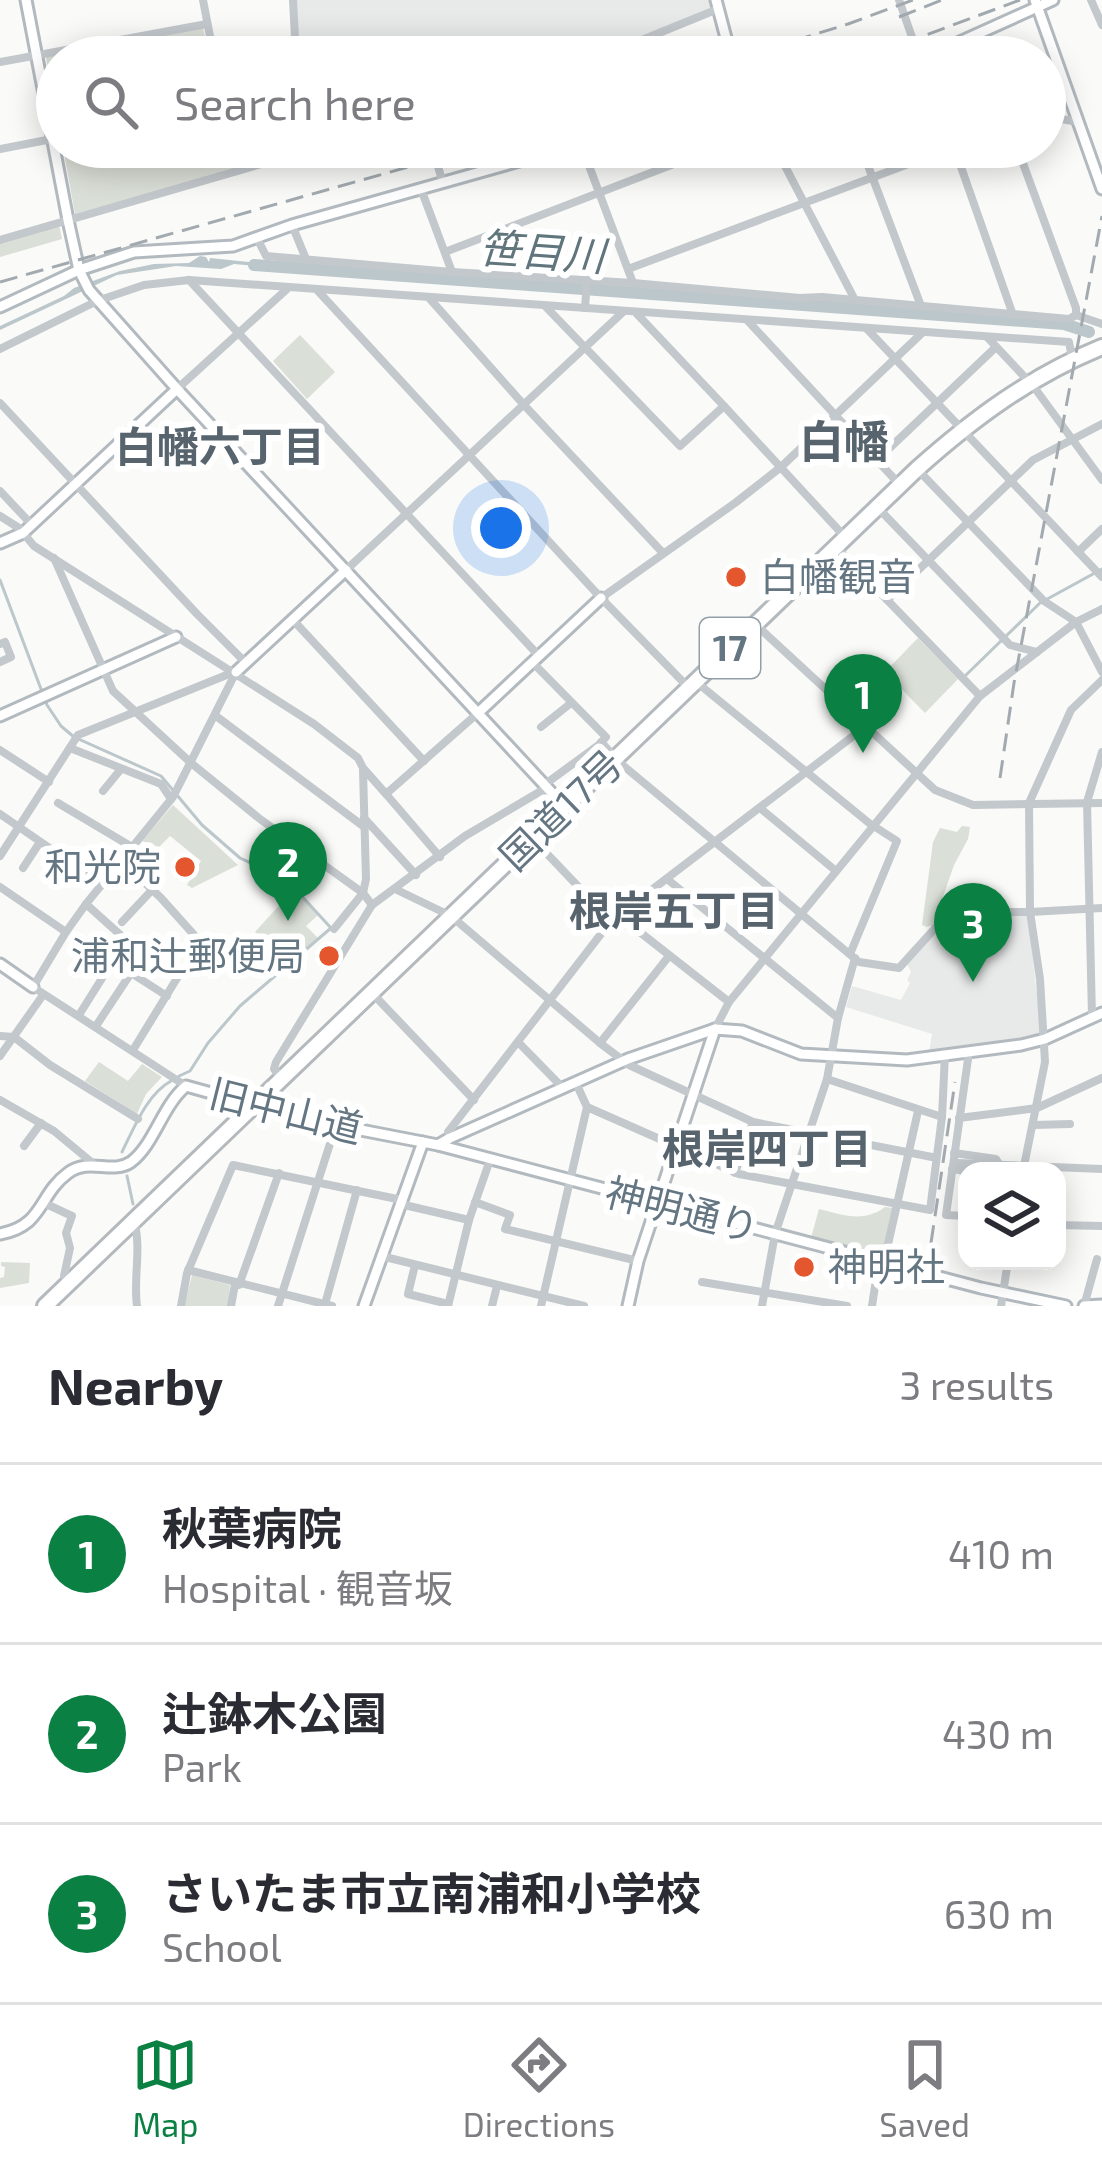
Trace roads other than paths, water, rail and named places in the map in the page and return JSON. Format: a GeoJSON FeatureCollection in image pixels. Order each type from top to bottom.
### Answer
{"type":"FeatureCollection","features":[{"type":"Feature","properties":{"kind":"highway","name":"国道17号"},"geometry":{"type":"LineString","coordinates":[[53,1303],[900,484],[962,429],[1029,382],[1102,347]]}},
{"type":"Feature","properties":{"kind":"street"},"geometry":{"type":"LineString","coordinates":[[0,62],[36,56],[26,0]]}},
{"type":"Feature","properties":{"kind":"street"},"geometry":{"type":"LineString","coordinates":[[203,0],[210,36]]}},
{"type":"Feature","properties":{"kind":"street"},"geometry":{"type":"LineString","coordinates":[[293,0],[295,36]]}},
{"type":"Feature","properties":{"kind":"street"},"geometry":{"type":"LineString","coordinates":[[898,0],[911,36]]}},
{"type":"Feature","properties":{"kind":"street"},"geometry":{"type":"LineString","coordinates":[[972,36],[1036,3],[1053,0]]}},
{"type":"Feature","properties":{"kind":"street"},"geometry":{"type":"LineString","coordinates":[[1094,2],[1102,25]]}},
{"type":"Feature","properties":{"kind":"street"},"geometry":{"type":"LineString","coordinates":[[1036,3],[1048,36]]}},
{"type":"Feature","properties":{"kind":"street"},"geometry":{"type":"LineString","coordinates":[[646,36],[717,4],[725,36]]}},
{"type":"Feature","properties":{"kind":"street"},"geometry":{"type":"LineString","coordinates":[[143,36],[207,24]]}},
{"type":"Feature","properties":{"kind":"street"},"geometry":{"type":"LineString","coordinates":[[1066,88],[1102,189]]}},
{"type":"Feature","properties":{"kind":"street"},"geometry":{"type":"LineString","coordinates":[[1066,120],[1078,122]]}},
{"type":"Feature","properties":{"kind":"street"},"geometry":{"type":"LineString","coordinates":[[0,149],[36,142]]}},
{"type":"Feature","properties":{"kind":"street"},"geometry":{"type":"LineString","coordinates":[[58,168],[80,272],[95,299],[565,806]]}},
{"type":"Feature","properties":{"kind":"street"},"geometry":{"type":"LineString","coordinates":[[0,240],[245,168]]}},
{"type":"Feature","properties":{"kind":"street"},"geometry":{"type":"LineString","coordinates":[[438,168],[443,183]]}},
{"type":"Feature","properties":{"kind":"street"},"geometry":{"type":"LineString","coordinates":[[0,307],[134,252],[223,248],[496,168]]}},
{"type":"Feature","properties":{"kind":"street"},"geometry":{"type":"LineString","coordinates":[[589,168],[633,283]]}},
{"type":"Feature","properties":{"kind":"street"},"geometry":{"type":"LineString","coordinates":[[445,252],[662,168]]}},
{"type":"Feature","properties":{"kind":"street"},"geometry":{"type":"LineString","coordinates":[[786,168],[856,300]]}},
{"type":"Feature","properties":{"kind":"street"},"geometry":{"type":"LineString","coordinates":[[869,168],[921,306]]}},
{"type":"Feature","properties":{"kind":"street"},"geometry":{"type":"LineString","coordinates":[[628,269],[899,168]]}},
{"type":"Feature","properties":{"kind":"street"},"geometry":{"type":"LineString","coordinates":[[961,168],[1013,314]]}},
{"type":"Feature","properties":{"kind":"street"},"geometry":{"type":"LineString","coordinates":[[1026,168],[1076,315]]}},
{"type":"Feature","properties":{"kind":"street"},"geometry":{"type":"LineString","coordinates":[[421,189],[452,272]]}},
{"type":"Feature","properties":{"kind":"street"},"geometry":{"type":"LineString","coordinates":[[292,225],[306,259]]}},
{"type":"Feature","properties":{"kind":"street"},"geometry":{"type":"LineString","coordinates":[[257,238],[266,256],[1069,319],[1076,315],[1102,324]]}},
{"type":"Feature","properties":{"kind":"street"},"geometry":{"type":"LineString","coordinates":[[189,280],[407,513],[606,737],[545,787],[465,836],[372,905],[276,1062],[274,1069],[284,1078]]}},
{"type":"Feature","properties":{"kind":"street"},"geometry":{"type":"LineString","coordinates":[[0,349],[95,299],[144,285],[189,280],[1069,342],[1072,360]]}},
{"type":"Feature","properties":{"kind":"street"},"geometry":{"type":"LineString","coordinates":[[586,306],[587,282]]}},
{"type":"Feature","properties":{"kind":"street"},"geometry":{"type":"LineString","coordinates":[[0,543],[28,529],[289,288]]}},
{"type":"Feature","properties":{"kind":"street"},"geometry":{"type":"LineString","coordinates":[[316,290],[601,598],[692,685],[897,841],[852,956],[827,1079],[775,1234],[762,1306]]}},
{"type":"Feature","properties":{"kind":"street"},"geometry":{"type":"LineString","coordinates":[[429,298],[663,553]]}},
{"type":"Feature","properties":{"kind":"street"},"geometry":{"type":"LineString","coordinates":[[546,307],[680,446],[724,406]]}},
{"type":"Feature","properties":{"kind":"street"},"geometry":{"type":"LineString","coordinates":[[0,856],[78,735],[236,672],[624,311]]}},
{"type":"Feature","properties":{"kind":"street"},"geometry":{"type":"LineString","coordinates":[[636,313],[781,466],[887,600],[980,696]]}},
{"type":"Feature","properties":{"kind":"street"},"geometry":{"type":"LineString","coordinates":[[747,320],[900,484]]}},
{"type":"Feature","properties":{"kind":"street"},"geometry":{"type":"LineString","coordinates":[[866,328],[1102,578]]}},
{"type":"Feature","properties":{"kind":"street"},"geometry":{"type":"LineString","coordinates":[[386,794],[601,598],[781,466],[923,332]]}},
{"type":"Feature","properties":{"kind":"street"},"geometry":{"type":"LineString","coordinates":[[988,338],[1029,382],[1102,480]]}},
{"type":"Feature","properties":{"kind":"street"},"geometry":{"type":"LineString","coordinates":[[877,460],[996,347]]}},
{"type":"Feature","properties":{"kind":"street"},"geometry":{"type":"LineString","coordinates":[[0,403],[246,663]]}},
{"type":"Feature","properties":{"kind":"street"},"geometry":{"type":"LineString","coordinates":[[887,600],[1033,460],[1102,424]]}},
{"type":"Feature","properties":{"kind":"street"},"geometry":{"type":"LineString","coordinates":[[917,469],[1044,601],[1077,624],[1102,676],[1071,710],[1028,803],[1030,912],[1045,1062],[1026,1162]]}},
{"type":"Feature","properties":{"kind":"street"},"geometry":{"type":"LineString","coordinates":[[0,491],[28,529],[34,546],[236,672],[358,758],[440,857]]}},
{"type":"Feature","properties":{"kind":"street"},"geometry":{"type":"LineString","coordinates":[[877,507],[1010,645],[1037,652]]}},
{"type":"Feature","properties":{"kind":"street"},"geometry":{"type":"LineString","coordinates":[[0,516],[28,529]]}},
{"type":"Feature","properties":{"kind":"street"},"geometry":{"type":"LineString","coordinates":[[1078,552],[1102,529]]}},
{"type":"Feature","properties":{"kind":"street"},"geometry":{"type":"LineString","coordinates":[[53,557],[113,691],[191,763],[363,892],[372,905]]}},
{"type":"Feature","properties":{"kind":"street"},"geometry":{"type":"LineString","coordinates":[[628,1306],[692,1095],[729,1002],[980,696],[1102,609]]}},
{"type":"Feature","properties":{"kind":"street"},"geometry":{"type":"LineString","coordinates":[[292,620],[424,761]]}},
{"type":"Feature","properties":{"kind":"street"},"geometry":{"type":"LineString","coordinates":[[755,624],[935,790],[974,805],[1102,803]]}},
{"type":"Feature","properties":{"kind":"street"},"geometry":{"type":"LineString","coordinates":[[0,716],[176,637]]}},
{"type":"Feature","properties":{"kind":"street"},"geometry":{"type":"LineString","coordinates":[[0,644],[5,642],[11,657],[0,662]]}},
{"type":"Feature","properties":{"kind":"street"},"geometry":{"type":"LineString","coordinates":[[33,987],[86,904],[172,799],[236,672]]}},
{"type":"Feature","properties":{"kind":"street"},"geometry":{"type":"LineString","coordinates":[[541,727],[571,703]]}},
{"type":"Feature","properties":{"kind":"street"},"geometry":{"type":"LineString","coordinates":[[215,716],[363,822],[416,875]]}},
{"type":"Feature","properties":{"kind":"street"},"geometry":{"type":"LineString","coordinates":[[450,1138],[448,1132],[615,918],[865,727]]}},
{"type":"Feature","properties":{"kind":"street"},"geometry":{"type":"LineString","coordinates":[[601,742],[615,759],[859,962],[899,968],[956,912],[1102,908]]}},
{"type":"Feature","properties":{"kind":"street"},"geometry":{"type":"LineString","coordinates":[[70,748],[161,784],[172,799]]}},
{"type":"Feature","properties":{"kind":"street"},"geometry":{"type":"LineString","coordinates":[[0,750],[49,782]]}},
{"type":"Feature","properties":{"kind":"street"},"geometry":{"type":"LineString","coordinates":[[438,1145],[622,1061],[715,1029],[742,1030],[801,1054],[907,1060],[1021,1045],[1098,1017],[1088,909],[1087,802],[1102,752]]}},
{"type":"Feature","properties":{"kind":"street"},"geometry":{"type":"LineString","coordinates":[[334,928],[363,892],[366,879],[363,768]]}},
{"type":"Feature","properties":{"kind":"street"},"geometry":{"type":"LineString","coordinates":[[104,791],[122,769]]}},
{"type":"Feature","properties":{"kind":"street"},"geometry":{"type":"LineString","coordinates":[[58,803],[132,847]]}},
{"type":"Feature","properties":{"kind":"street"},"geometry":{"type":"LineString","coordinates":[[760,808],[836,871]]}},
{"type":"Feature","properties":{"kind":"street"},"geometry":{"type":"LineString","coordinates":[[0,814],[102,884]]}},
{"type":"Feature","properties":{"kind":"street"},"geometry":{"type":"LineString","coordinates":[[532,838],[615,918],[729,1002]]}},
{"type":"Feature","properties":{"kind":"street"},"geometry":{"type":"LineString","coordinates":[[23,868],[40,842]]}},
{"type":"Feature","properties":{"kind":"street"},"geometry":{"type":"LineString","coordinates":[[121,860],[212,955],[196,972],[178,975],[133,1050]]}},
{"type":"Feature","properties":{"kind":"street"},"geometry":{"type":"LineString","coordinates":[[667,879],[838,1018]]}},
{"type":"Feature","properties":{"kind":"street"},"geometry":{"type":"LineString","coordinates":[[0,887],[66,932]]}},
{"type":"Feature","properties":{"kind":"street"},"geometry":{"type":"LineString","coordinates":[[394,889],[451,916],[622,1061],[753,1122],[932,1157]]}},
{"type":"Feature","properties":{"kind":"street"},"geometry":{"type":"LineString","coordinates":[[122,922],[152,890]]}},
{"type":"Feature","properties":{"kind":"street"},"geometry":{"type":"LineString","coordinates":[[79,1015],[126,940],[86,904]]}},
{"type":"Feature","properties":{"kind":"street"},"geometry":{"type":"LineString","coordinates":[[637,930],[665,909]]}},
{"type":"Feature","properties":{"kind":"street"},"geometry":{"type":"LineString","coordinates":[[600,1043],[669,956]]}},
{"type":"Feature","properties":{"kind":"street"},"geometry":{"type":"LineString","coordinates":[[0,964],[186,1086]]}},
{"type":"Feature","properties":{"kind":"street"},"geometry":{"type":"LineString","coordinates":[[96,1026],[131,973],[167,996]]}},
{"type":"Feature","properties":{"kind":"street"},"geometry":{"type":"LineString","coordinates":[[371,992],[474,1100]]}},
{"type":"Feature","properties":{"kind":"street"},"geometry":{"type":"LineString","coordinates":[[0,1056],[43,995]]}},
{"type":"Feature","properties":{"kind":"street"},"geometry":{"type":"LineString","coordinates":[[0,1036],[14,1037],[138,1119]]}},
{"type":"Feature","properties":{"kind":"street"},"geometry":{"type":"LineString","coordinates":[[518,1042],[562,1088]]}},
{"type":"Feature","properties":{"kind":"street"},"geometry":{"type":"LineString","coordinates":[[958,1216],[946,1215],[969,1050]]}},
{"type":"Feature","properties":{"kind":"street"},"geometry":{"type":"LineString","coordinates":[[587,1107],[735,1173],[930,1210],[945,1054]]}},
{"type":"Feature","properties":{"kind":"street"},"geometry":{"type":"LineString","coordinates":[[959,1118],[1037,1108],[1102,1078]]}},
{"type":"Feature","properties":{"kind":"street"},"geometry":{"type":"LineString","coordinates":[[827,1079],[942,1118]]}},
{"type":"Feature","properties":{"kind":"street"},"geometry":{"type":"LineString","coordinates":[[542,1301],[587,1107],[577,1083]]}},
{"type":"Feature","properties":{"kind":"street","name":"旧中山道"},"geometry":{"type":"LineString","coordinates":[[0,1234],[27,1224],[66,1174],[78,1167],[119,1166],[131,1161],[173,1097],[186,1086],[254,1106],[438,1145]]}},
{"type":"Feature","properties":{"kind":"street"},"geometry":{"type":"LineString","coordinates":[[0,1100],[41,1123],[95,1165]]}},
{"type":"Feature","properties":{"kind":"street"},"geometry":{"type":"LineString","coordinates":[[872,1306],[918,1111]]}},
{"type":"Feature","properties":{"kind":"street"},"geometry":{"type":"LineString","coordinates":[[735,1173],[753,1122]]}},
{"type":"Feature","properties":{"kind":"street"},"geometry":{"type":"LineString","coordinates":[[24,1147],[41,1123]]}},
{"type":"Feature","properties":{"kind":"street"},"geometry":{"type":"LineString","coordinates":[[278,1306],[336,1124]]}},
{"type":"Feature","properties":{"kind":"street"},"geometry":{"type":"LineString","coordinates":[[1034,1125],[1070,1124]]}},
{"type":"Feature","properties":{"kind":"street"},"geometry":{"type":"LineString","coordinates":[[364,1306],[423,1142]]}},
{"type":"Feature","properties":{"kind":"street","name":"神明通り"},"geometry":{"type":"LineString","coordinates":[[438,1145],[1066,1306]]}},
{"type":"Feature","properties":{"kind":"street"},"geometry":{"type":"LineString","coordinates":[[415,1265],[408,1294],[448,1305],[490,1160]]}},
{"type":"Feature","properties":{"kind":"street"},"geometry":{"type":"LineString","coordinates":[[955,1162],[958,1165]]}},
{"type":"Feature","properties":{"kind":"street"},"geometry":{"type":"LineString","coordinates":[[181,1306],[188,1270],[232,1165],[357,1190],[469,1220]]}},
{"type":"Feature","properties":{"kind":"street"},"geometry":{"type":"LineString","coordinates":[[1066,1168],[1102,1168]]}},
{"type":"Feature","properties":{"kind":"street"},"geometry":{"type":"LineString","coordinates":[[231,1306],[279,1174]]}},
{"type":"Feature","properties":{"kind":"street"},"geometry":{"type":"LineString","coordinates":[[188,1270],[327,1305],[357,1190]]}},
{"type":"Feature","properties":{"kind":"street"},"geometry":{"type":"LineString","coordinates":[[475,1202],[510,1215],[505,1229],[638,1261]]}},
{"type":"Feature","properties":{"kind":"street"},"geometry":{"type":"LineString","coordinates":[[44,1204],[72,1216],[66,1233],[70,1248],[64,1276],[70,1283]]}},
{"type":"Feature","properties":{"kind":"street"},"geometry":{"type":"LineString","coordinates":[[134,1221],[140,1240],[134,1285],[137,1306]]}},
{"type":"Feature","properties":{"kind":"street"},"geometry":{"type":"LineString","coordinates":[[1066,1225],[1102,1226]]}},
{"type":"Feature","properties":{"kind":"street"},"geometry":{"type":"LineString","coordinates":[[381,1256],[542,1301],[584,1306]]}},
{"type":"Feature","properties":{"kind":"street"},"geometry":{"type":"LineString","coordinates":[[1097,1259],[1084,1306],[1102,1305]]}},
{"type":"Feature","properties":{"kind":"street"},"geometry":{"type":"LineString","coordinates":[[1000,1306],[1007,1270]]}},
{"type":"Feature","properties":{"kind":"street"},"geometry":{"type":"LineString","coordinates":[[702,1282],[847,1306]]}},
{"type":"Feature","properties":{"kind":"street"},"geometry":{"type":"LineString","coordinates":[[492,1306],[497,1286]]}},
{"type":"Feature","properties":{"kind":"waterway","name":"笹目川"},"geometry":{"type":"LineString","coordinates":[[254,265],[1064,324],[1089,332]]}},
{"type":"Feature","properties":{"kind":"waterway"},"geometry":{"type":"LineString","coordinates":[[966,675],[1040,603],[1102,569]]}},
{"type":"Feature","properties":{"kind":"waterway"},"geometry":{"type":"LineString","coordinates":[[0,580],[47,705],[61,726],[74,737],[161,776],[202,825],[240,858],[287,880],[331,928],[240,1006],[190,1071],[179,1076]]}},
{"type":"Feature","properties":{"kind":"waterway"},"geometry":{"type":"LineString","coordinates":[[122,1152],[148,1103],[171,1081]]}},
{"type":"Feature","properties":{"kind":"waterway"},"geometry":{"type":"LineString","coordinates":[[127,1176],[133,1204]]}},
{"type":"Feature","properties":{"kind":"railway"},"geometry":{"type":"LineString","coordinates":[[809,36],[913,0]]}},
{"type":"Feature","properties":{"kind":"railway"},"geometry":{"type":"LineString","coordinates":[[899,17],[942,0]]}},
{"type":"Feature","properties":{"kind":"railway"},"geometry":{"type":"LineString","coordinates":[[923,36],[1020,0]]}},
{"type":"Feature","properties":{"kind":"railway"},"geometry":{"type":"LineString","coordinates":[[0,282],[404,168]]}},
{"type":"Feature","properties":{"kind":"railway"},"geometry":{"type":"LineString","coordinates":[[1000,778],[1102,216]]}},
{"type":"Feature","properties":{"kind":"railway"},"geometry":{"type":"LineString","coordinates":[[931,1243],[955,1082]]}},
{"type":"Feature","properties":{"kind":"place","name":"白幡観音"},"geometry":{"type":"Point","coordinates":[736,577]}},
{"type":"Feature","properties":{"kind":"place","name":"秋葉病院"},"geometry":{"type":"Point","coordinates":[863,753]}},
{"type":"Feature","properties":{"kind":"place","name":"和光院"},"geometry":{"type":"Point","coordinates":[185,867]}},
{"type":"Feature","properties":{"kind":"place","name":"辻鉢木公園"},"geometry":{"type":"Point","coordinates":[288,921]}},
{"type":"Feature","properties":{"kind":"place","name":"浦和辻郵便局"},"geometry":{"type":"Point","coordinates":[329,956]}},
{"type":"Feature","properties":{"kind":"place","name":"さいたま市立南浦和小学校"},"geometry":{"type":"Point","coordinates":[973,982]}},
{"type":"Feature","properties":{"kind":"place","name":"神明社"},"geometry":{"type":"Point","coordinates":[804,1267]}},
{"type":"Feature","properties":{"kind":"district","name":"白幡"},"geometry":{"type":"Point","coordinates":[844,442]}},
{"type":"Feature","properties":{"kind":"district","name":"白幡六丁目"},"geometry":{"type":"Point","coordinates":[220,447]}},
{"type":"Feature","properties":{"kind":"district","name":"根岸五丁目"},"geometry":{"type":"Point","coordinates":[674,911]}},
{"type":"Feature","properties":{"kind":"district","name":"根岸四丁目"},"geometry":{"type":"Point","coordinates":[767,1149]}}]}
